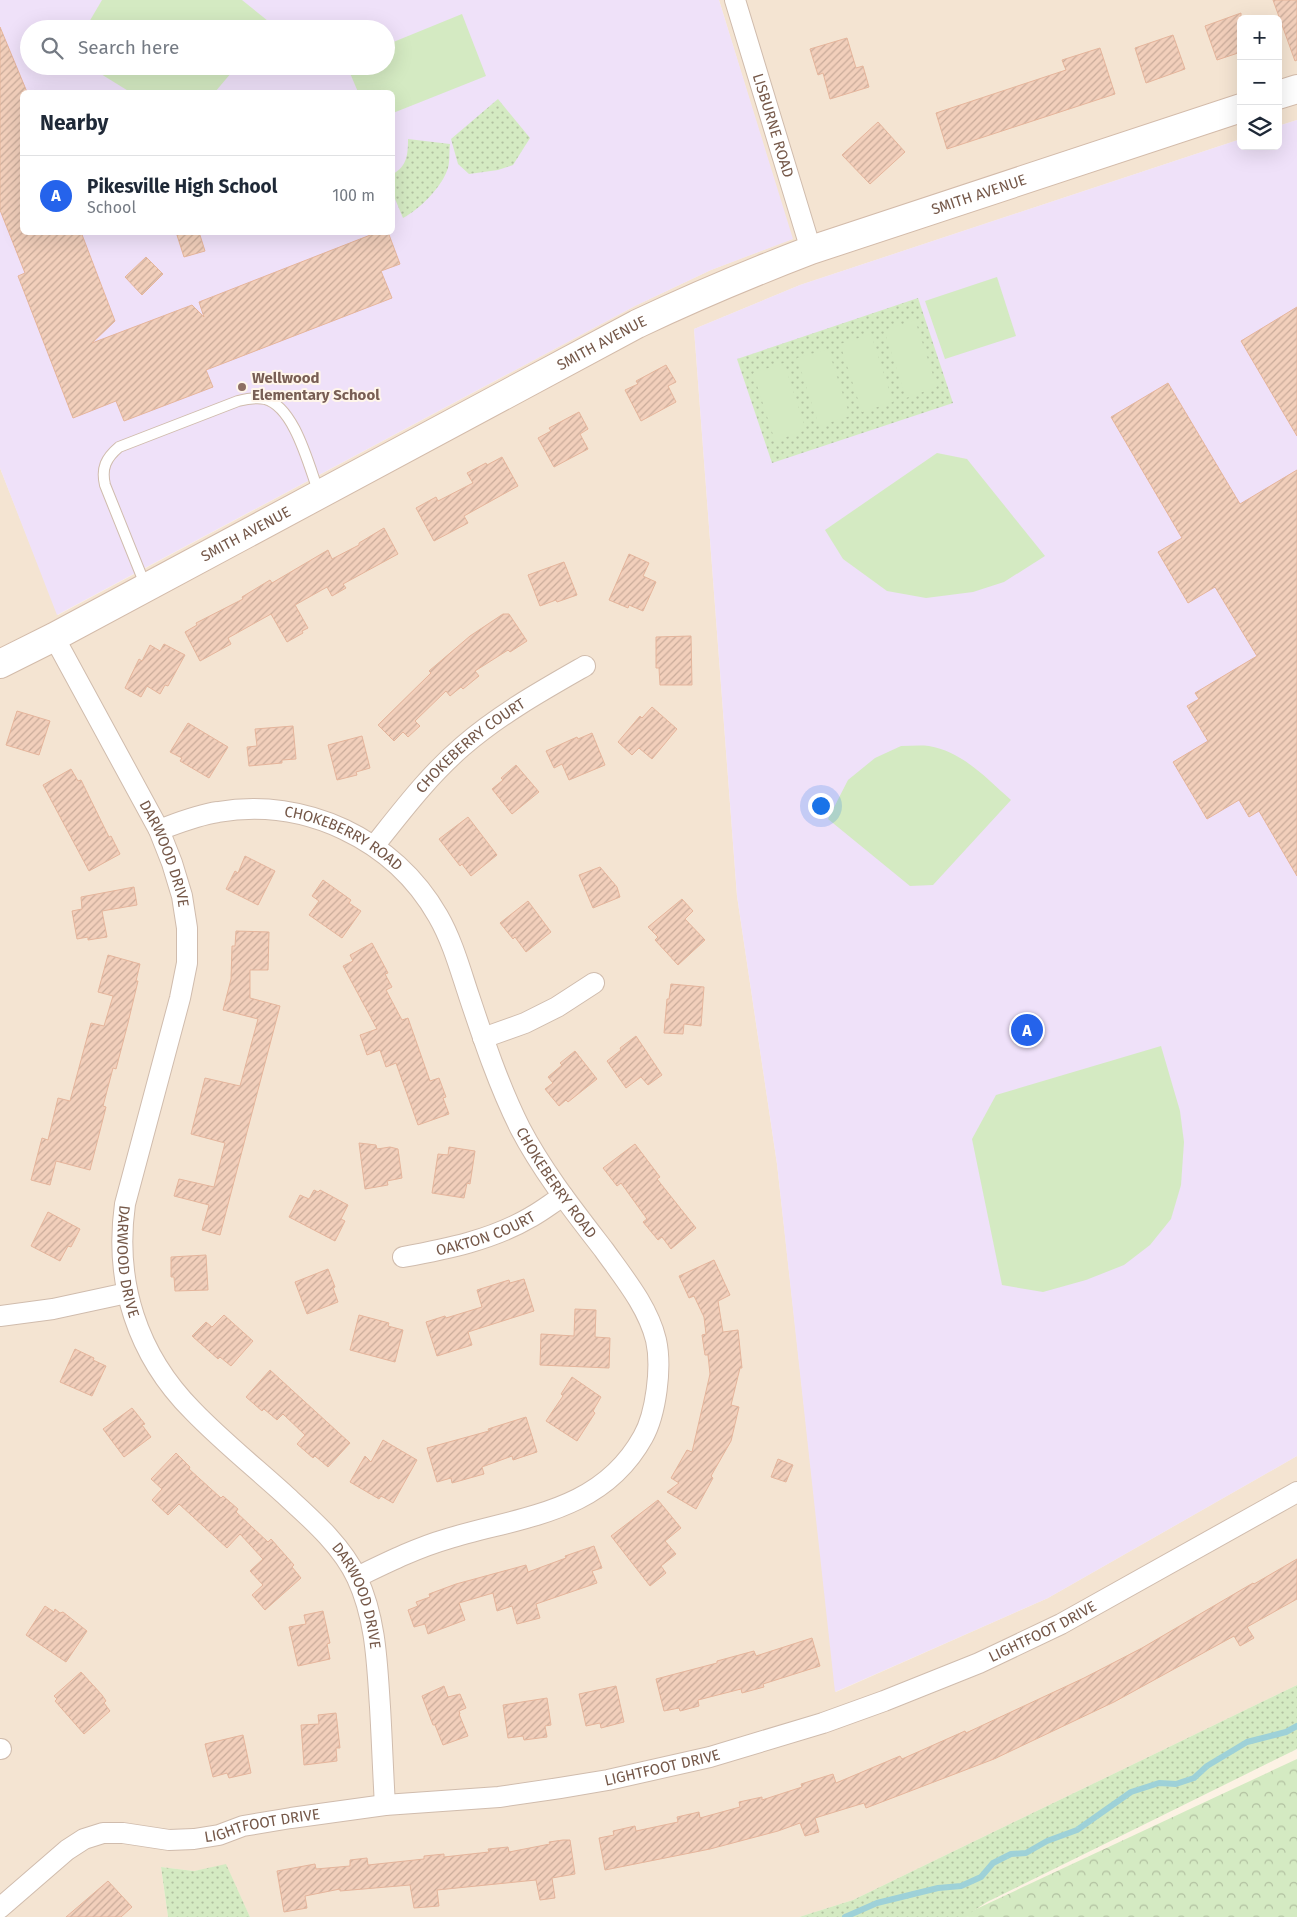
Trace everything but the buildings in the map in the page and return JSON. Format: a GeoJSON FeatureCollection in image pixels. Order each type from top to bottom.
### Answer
{"type":"FeatureCollection","features":[{"type":"Feature","properties":{"kind":"main road"},"geometry":{"type":"LineString","coordinates":[[1282,94],[1297,89]]}},
{"type":"Feature","properties":{"kind":"main road","name":"SMITH AVENUE"},"geometry":{"type":"LineString","coordinates":[[0,664],[146,588],[637,324],[741,276],[811,250],[1237,109]]}},
{"type":"Feature","properties":{"kind":"street","name":"LISBURNE ROAD"},"geometry":{"type":"LineString","coordinates":[[735,0],[811,250]]}},
{"type":"Feature","properties":{"kind":"street","name":"DARWOOD DRIVE"},"geometry":{"type":"LineString","coordinates":[[54,637],[159,830],[182,896],[187,928],[187,963],[180,998],[125,1204],[121,1229],[122,1258],[127,1293],[138,1328],[151,1355],[192,1410],[308,1516],[339,1550],[357,1577],[369,1610],[376,1645],[385,1805]]}},
{"type":"Feature","properties":{"kind":"street","name":"CHOKEBERRY COURT"},"geometry":{"type":"LineString","coordinates":[[374,846],[411,799],[463,746],[535,695],[585,666]]}},
{"type":"Feature","properties":{"kind":"street","name":"CHOKEBERRY ROAD"},"geometry":{"type":"LineString","coordinates":[[159,830],[190,818],[219,812],[257,809],[286,810],[316,818],[348,831],[374,846],[404,872],[424,895],[439,917],[454,953],[502,1089],[520,1128],[540,1163],[563,1196],[628,1282],[645,1310],[657,1341],[658,1370],[654,1404],[645,1434],[629,1459],[608,1481],[582,1498],[552,1510],[445,1539],[400,1556],[357,1577]]}},
{"type":"Feature","properties":{"kind":"street"},"geometry":{"type":"LineString","coordinates":[[483,1038],[557,1007],[594,983]]}},
{"type":"Feature","properties":{"kind":"street","name":"OAKTON COURT"},"geometry":{"type":"LineString","coordinates":[[403,1257],[453,1248],[506,1229],[530,1218],[563,1196]]}},
{"type":"Feature","properties":{"kind":"street"},"geometry":{"type":"LineString","coordinates":[[0,1316],[53,1309],[127,1293]]}},
{"type":"Feature","properties":{"kind":"street","name":"LIGHTFOOT DRIVE"},"geometry":{"type":"LineString","coordinates":[[0,1908],[67,1850],[84,1839],[102,1833],[124,1833],[169,1840],[194,1839],[219,1835],[243,1826],[385,1805],[499,1797],[608,1780],[710,1757],[824,1723],[970,1666],[1061,1624],[1297,1492]]}},
{"type":"Feature","properties":{"kind":"lane"},"geometry":{"type":"LineString","coordinates":[[146,588],[103,474],[105,463],[111,454],[119,448],[238,400],[252,398],[266,400],[277,405],[286,413],[294,426],[320,494]]}},
{"type":"Feature","properties":{"kind":"shaded area","name":"Wellwood Elementary School"},"geometry":{"type":"Polygon","coordinates":[[[0,0],[719,0],[793,239],[711,270],[635,306],[57,615],[0,468],[0,0]]]}},
{"type":"Feature","properties":{"kind":"shaded area"},"geometry":{"type":"Polygon","coordinates":[[[719,0],[1297,0],[1297,120],[1282,125],[1282,15],[1237,15],[1237,140],[800,285],[694,329],[737,896],[777,1164],[836,1692],[1048,1598],[1297,1456],[1297,1685],[853,1900],[799,1917],[250,1917],[226,1865],[194,1871],[161,1867],[168,1917],[0,1917],[0,468],[58,615],[635,306],[711,270],[792,239],[719,0]]]}},
{"type":"Feature","properties":{"kind":"shaded area"},"geometry":{"type":"Polygon","coordinates":[[[1297,120],[1297,1456],[1048,1598],[835,1692],[777,1164],[737,896],[694,329],[800,285],[1237,140],[1237,150],[1282,150],[1282,125],[1297,120]]]}},
{"type":"Feature","properties":{"kind":"green space"},"geometry":{"type":"Polygon","coordinates":[[[102,0],[242,0],[267,20],[90,20],[102,0]]]}},
{"type":"Feature","properties":{"kind":"green space"},"geometry":{"type":"Polygon","coordinates":[[[462,14],[486,76],[395,112],[395,90],[357,90],[351,75],[395,75],[395,41],[462,14]]]}},
{"type":"Feature","properties":{"kind":"green space"},"geometry":{"type":"Polygon","coordinates":[[[103,75],[229,75],[217,90],[127,90],[103,75]]]}},
{"type":"Feature","properties":{"kind":"green space"},"geometry":{"type":"Polygon","coordinates":[[[498,99],[530,138],[513,165],[498,170],[469,174],[458,164],[451,139],[498,99]]]}},
{"type":"Feature","properties":{"kind":"green space"},"geometry":{"type":"Polygon","coordinates":[[[408,139],[450,144],[448,168],[441,183],[423,203],[403,218],[395,199],[395,173],[404,164],[408,150],[408,139]]]}},
{"type":"Feature","properties":{"kind":"green space"},"geometry":{"type":"Polygon","coordinates":[[[997,277],[1016,336],[945,359],[925,301],[997,277]]]}},
{"type":"Feature","properties":{"kind":"green space"},"geometry":{"type":"Polygon","coordinates":[[[918,298],[953,403],[772,463],[737,359],[918,298]]]}},
{"type":"Feature","properties":{"kind":"green space"},"geometry":{"type":"Polygon","coordinates":[[[915,320],[937,387],[906,398],[884,330],[915,320]]]}},
{"type":"Feature","properties":{"kind":"green space"},"geometry":{"type":"Polygon","coordinates":[[[871,334],[893,402],[862,412],[840,344],[871,334]]]}},
{"type":"Feature","properties":{"kind":"green space"},"geometry":{"type":"Polygon","coordinates":[[[828,349],[850,416],[819,426],[797,358],[828,349]]]}},
{"type":"Feature","properties":{"kind":"green space"},"geometry":{"type":"Polygon","coordinates":[[[784,363],[806,430],[775,441],[753,373],[784,363]]]}},
{"type":"Feature","properties":{"kind":"green space"},"geometry":{"type":"Polygon","coordinates":[[[937,453],[967,459],[1045,556],[1004,582],[973,592],[926,598],[887,591],[843,559],[825,530],[937,453]]]}},
{"type":"Feature","properties":{"kind":"green space"},"geometry":{"type":"Polygon","coordinates":[[[901,746],[929,746],[953,754],[973,767],[1011,800],[933,885],[910,886],[828,819],[848,780],[875,758],[901,746]]]}},
{"type":"Feature","properties":{"kind":"green space"},"geometry":{"type":"Polygon","coordinates":[[[1161,1046],[1180,1111],[1184,1142],[1181,1185],[1171,1219],[1150,1245],[1124,1265],[1086,1280],[1043,1292],[1002,1285],[972,1139],[996,1095],[1161,1046]]]}},
{"type":"Feature","properties":{"kind":"green space"},"geometry":{"type":"Polygon","coordinates":[[[1297,1685],[1297,1749],[987,1902],[964,1917],[799,1917],[853,1900],[1297,1685]]]}},
{"type":"Feature","properties":{"kind":"green space"},"geometry":{"type":"Polygon","coordinates":[[[1297,1759],[1297,1917],[959,1917],[1297,1759]]]}},
{"type":"Feature","properties":{"kind":"green space"},"geometry":{"type":"Polygon","coordinates":[[[226,1864],[250,1917],[168,1917],[161,1867],[194,1871],[226,1864]]]}},
{"type":"Feature","properties":{"kind":"waterway"},"geometry":{"type":"LineString","coordinates":[[845,1917],[877,1903],[938,1888],[961,1886],[981,1877],[993,1863],[1011,1854],[1026,1853],[1047,1841],[1077,1830],[1131,1792],[1159,1783],[1176,1784],[1194,1778],[1207,1766],[1247,1742],[1286,1732],[1297,1726]]}},
{"type":"Feature","properties":{"kind":"place","name":"Wellwood Elementary School"},"geometry":{"type":"Point","coordinates":[242,387]}},
{"type":"Feature","properties":{"kind":"place","name":"Pikesville High School"},"geometry":{"type":"Point","coordinates":[1027,1030]}}]}
